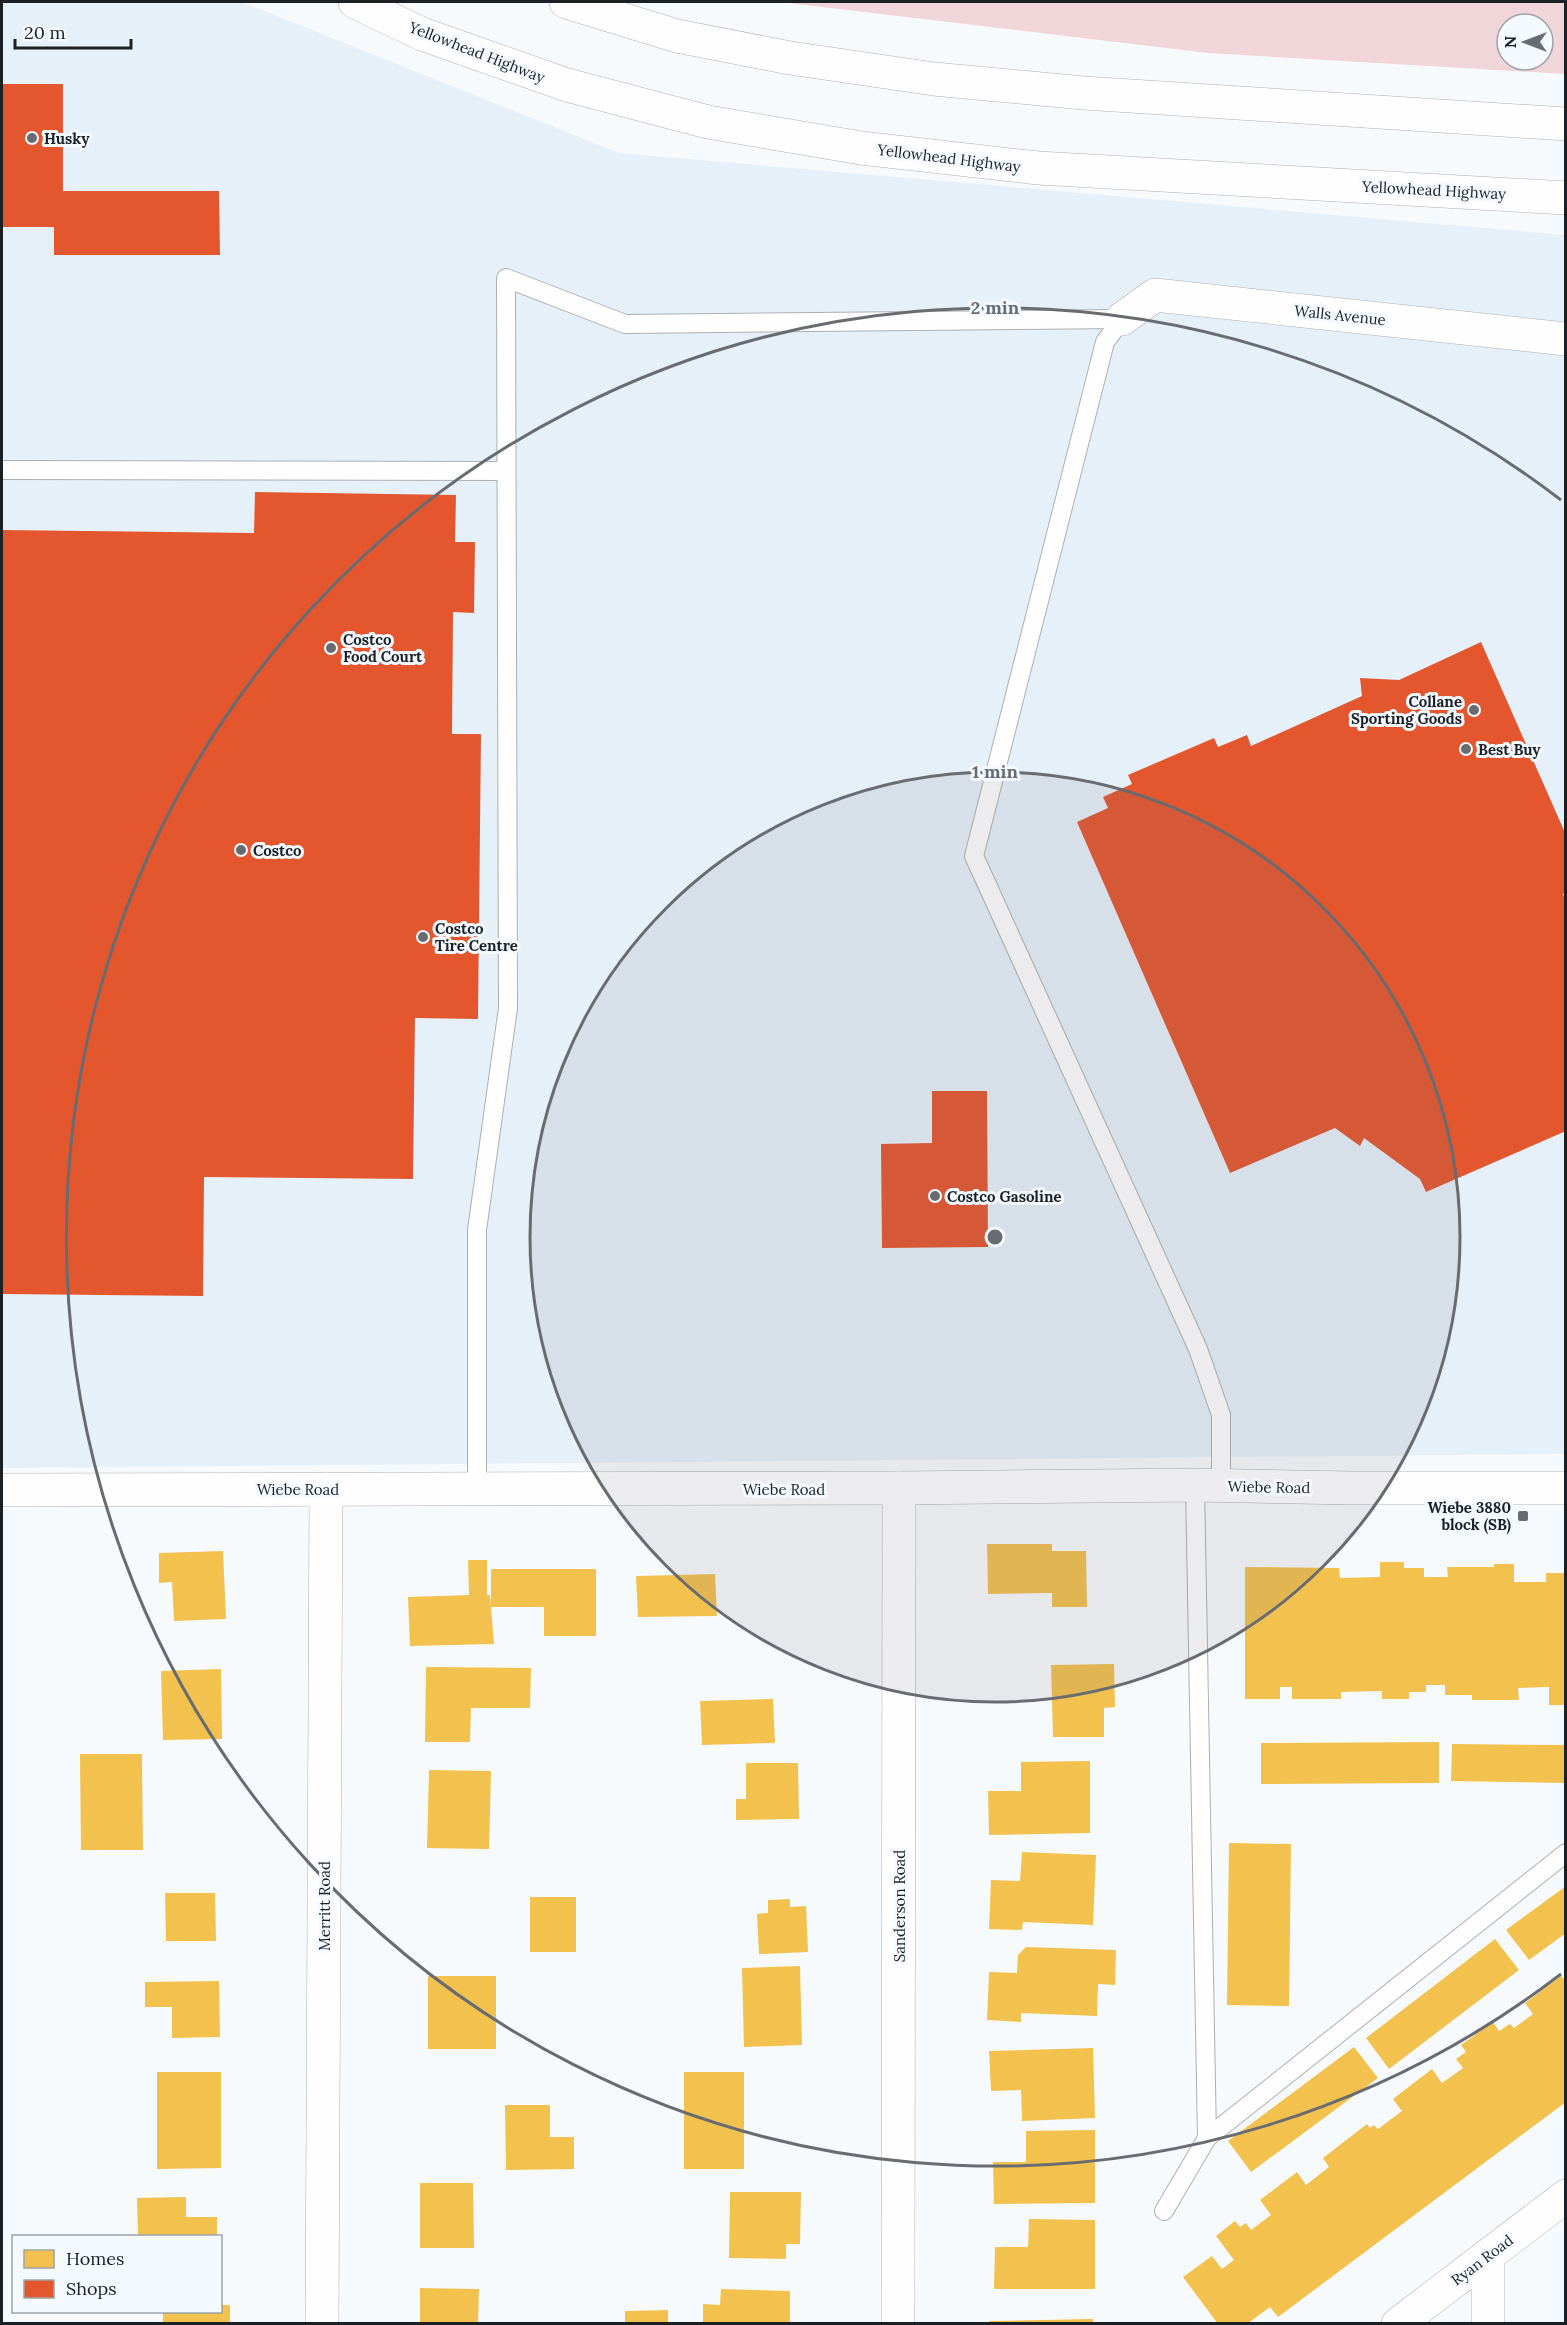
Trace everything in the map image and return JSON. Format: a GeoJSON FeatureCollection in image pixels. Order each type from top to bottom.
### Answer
{"type":"FeatureCollection","features":[{"type":"Feature","properties":{"kind":"main road","name":"Yellowhead Highway"},"geometry":{"type":"LineString","coordinates":[[355,2],[422,34],[567,85],[708,122],[861,148],[1038,168],[1566,198]]}},
{"type":"Feature","properties":{"kind":"main road"},"geometry":{"type":"LineString","coordinates":[[566,2],[677,36],[790,58],[934,79],[1084,93],[1566,124]]}},
{"type":"Feature","properties":{"kind":"main road","name":"Walls Avenue"},"geometry":{"type":"LineString","coordinates":[[1122,319],[1155,295],[1566,339]]}},
{"type":"Feature","properties":{"kind":"main road","name":"Wiebe Road"},"geometry":{"type":"LineString","coordinates":[[2,1490],[1208,1486],[1566,1488]]}},
{"type":"Feature","properties":{"kind":"main road","name":"Sanderson Road"},"geometry":{"type":"LineString","coordinates":[[898,2324],[900,1488]]}},
{"type":"Feature","properties":{"kind":"main road","name":"Merritt Road"},"geometry":{"type":"LineString","coordinates":[[322,2324],[326,1489]]}},
{"type":"Feature","properties":{"kind":"main road","name":"Ryan Road"},"geometry":{"type":"LineString","coordinates":[[1398,2324],[1566,2196]]}},
{"type":"Feature","properties":{"kind":"main road"},"geometry":{"type":"LineString","coordinates":[[1488,2256],[1488,2324]]}},
{"type":"Feature","properties":{"kind":"lane"},"geometry":{"type":"LineString","coordinates":[[477,1490],[477,1230],[508,1008],[506,278],[625,324],[1122,319]]}},
{"type":"Feature","properties":{"kind":"lane"},"geometry":{"type":"LineString","coordinates":[[1122,319],[1105,342],[974,856],[1198,1349],[1221,1415],[1208,1486],[1207,2139]]}},
{"type":"Feature","properties":{"kind":"lane"},"geometry":{"type":"LineString","coordinates":[[2,470],[506,471]]}},
{"type":"Feature","properties":{"kind":"lane"},"geometry":{"type":"LineString","coordinates":[[1164,2211],[1207,2139],[1566,1853]]}},
{"type":"Feature","properties":{"kind":"shaded area"},"geometry":{"type":"Polygon","coordinates":[[[2,2],[242,2],[619,153],[1565,235],[1565,1454],[2,1468],[2,2]]]}},
{"type":"Feature","properties":{"kind":"shaded area"},"geometry":{"type":"Polygon","coordinates":[[[780,2],[1565,2],[1565,74],[1531,72],[1555,72],[1555,12],[1495,12],[1495,70],[1208,53],[780,2]]]}},
{"type":"Feature","properties":{"kind":"building: Homes"},"geometry":{"type":"Polygon","coordinates":[[[987,1544],[1052,1544],[1052,1551],[1086,1551],[1087,1607],[1052,1607],[1052,1593],[988,1594],[987,1544]]]}},
{"type":"Feature","properties":{"kind":"building: Homes"},"geometry":{"type":"Polygon","coordinates":[[[223,1551],[226,1619],[174,1621],[172,1582],[159,1583],[159,1553],[223,1551]]]}},
{"type":"Feature","properties":{"kind":"building: Homes"},"geometry":{"type":"Polygon","coordinates":[[[468,1560],[487,1560],[487,1595],[490,1595],[494,1644],[410,1646],[408,1597],[469,1595],[468,1560]]]}},
{"type":"Feature","properties":{"kind":"building: Homes"},"geometry":{"type":"Polygon","coordinates":[[[1380,1562],[1404,1562],[1404,1568],[1424,1568],[1424,1577],[1448,1577],[1447,1567],[1494,1567],[1494,1564],[1514,1564],[1514,1582],[1546,1582],[1546,1573],[1566,1573],[1566,1705],[1549,1705],[1549,1687],[1518,1688],[1519,1700],[1472,1700],[1472,1695],[1445,1695],[1445,1685],[1426,1685],[1426,1692],[1409,1692],[1409,1699],[1382,1699],[1382,1691],[1341,1692],[1341,1699],[1292,1699],[1292,1687],[1280,1687],[1280,1699],[1245,1699],[1245,1567],[1339,1568],[1340,1578],[1380,1577],[1380,1562]]]}},
{"type":"Feature","properties":{"kind":"building: Homes"},"geometry":{"type":"Polygon","coordinates":[[[491,1569],[596,1569],[596,1636],[544,1636],[544,1607],[491,1607],[491,1569]]]}},
{"type":"Feature","properties":{"kind":"building: Homes"},"geometry":{"type":"Polygon","coordinates":[[[715,1574],[717,1616],[638,1617],[636,1576],[715,1574]]]}},
{"type":"Feature","properties":{"kind":"building: Homes"},"geometry":{"type":"Polygon","coordinates":[[[1114,1664],[1115,1707],[1104,1708],[1104,1737],[1053,1737],[1051,1665],[1114,1664]]]}},
{"type":"Feature","properties":{"kind":"building: Homes"},"geometry":{"type":"Polygon","coordinates":[[[426,1667],[531,1668],[530,1708],[471,1708],[470,1742],[425,1742],[426,1667]]]}},
{"type":"Feature","properties":{"kind":"building: Homes"},"geometry":{"type":"Polygon","coordinates":[[[221,1669],[222,1739],[163,1740],[161,1671],[221,1669]]]}},
{"type":"Feature","properties":{"kind":"building: Homes"},"geometry":{"type":"Polygon","coordinates":[[[773,1699],[775,1743],[702,1745],[700,1701],[773,1699]]]}},
{"type":"Feature","properties":{"kind":"building: Homes"},"geometry":{"type":"Polygon","coordinates":[[[1439,1742],[1439,1783],[1261,1784],[1261,1743],[1439,1742]]]}},
{"type":"Feature","properties":{"kind":"building: Homes"},"geometry":{"type":"Polygon","coordinates":[[[1452,1744],[1566,1745],[1566,1783],[1451,1781],[1452,1744]]]}},
{"type":"Feature","properties":{"kind":"building: Homes"},"geometry":{"type":"Polygon","coordinates":[[[80,1754],[142,1754],[143,1850],[81,1850],[80,1754]]]}},
{"type":"Feature","properties":{"kind":"building: Homes"},"geometry":{"type":"Polygon","coordinates":[[[1090,1761],[1090,1833],[989,1835],[988,1791],[1021,1791],[1021,1762],[1090,1761]]]}},
{"type":"Feature","properties":{"kind":"building: Homes"},"geometry":{"type":"Polygon","coordinates":[[[746,1763],[798,1763],[799,1819],[736,1820],[736,1799],[746,1799],[746,1763]]]}},
{"type":"Feature","properties":{"kind":"building: Homes"},"geometry":{"type":"Polygon","coordinates":[[[429,1770],[491,1771],[489,1849],[427,1848],[429,1770]]]}},
{"type":"Feature","properties":{"kind":"building: Homes"},"geometry":{"type":"Polygon","coordinates":[[[1229,1843],[1291,1844],[1289,2006],[1227,2005],[1229,1843]]]}},
{"type":"Feature","properties":{"kind":"building: Homes"},"geometry":{"type":"Polygon","coordinates":[[[1022,1852],[1096,1855],[1093,1925],[1023,1922],[1022,1930],[989,1929],[991,1880],[1020,1881],[1022,1852]]]}},
{"type":"Feature","properties":{"kind":"building: Homes"},"geometry":{"type":"Polygon","coordinates":[[[1566,1886],[1566,1933],[1529,1960],[1506,1930],[1566,1886]]]}},
{"type":"Feature","properties":{"kind":"building: Homes"},"geometry":{"type":"Polygon","coordinates":[[[165,1893],[215,1893],[216,1941],[166,1941],[165,1893]]]}},
{"type":"Feature","properties":{"kind":"building: Homes"},"geometry":{"type":"Polygon","coordinates":[[[530,1897],[576,1897],[576,1952],[530,1952],[530,1897]]]}},
{"type":"Feature","properties":{"kind":"building: Homes"},"geometry":{"type":"Polygon","coordinates":[[[790,1899],[790,1907],[806,1906],[808,1952],[759,1954],[757,1914],[768,1913],[768,1900],[790,1899]]]}},
{"type":"Feature","properties":{"kind":"building: Homes"},"geometry":{"type":"Polygon","coordinates":[[[1495,1939],[1519,1970],[1389,2069],[1366,2038],[1495,1939]]]}},
{"type":"Feature","properties":{"kind":"building: Homes"},"geometry":{"type":"Polygon","coordinates":[[[1026,1947],[1116,1950],[1115,1985],[1098,1984],[1097,2016],[1021,2013],[1021,2022],[987,2020],[989,1972],[1017,1973],[1018,1955],[1026,1947]]]}},
{"type":"Feature","properties":{"kind":"building: Homes"},"geometry":{"type":"Polygon","coordinates":[[[800,1966],[802,2045],[744,2047],[742,1968],[800,1966]]]}},
{"type":"Feature","properties":{"kind":"building: Homes"},"geometry":{"type":"Polygon","coordinates":[[[428,1976],[496,1976],[496,2049],[428,2049],[428,1976]]]}},
{"type":"Feature","properties":{"kind":"building: Homes"},"geometry":{"type":"Polygon","coordinates":[[[1561,1976],[1566,1981],[1566,2102],[1278,2317],[1270,2307],[1247,2324],[1218,2324],[1183,2277],[1212,2256],[1222,2269],[1234,2260],[1216,2236],[1235,2221],[1240,2227],[1246,2223],[1251,2230],[1271,2215],[1260,2200],[1297,2172],[1306,2185],[1329,2167],[1323,2158],[1367,2124],[1370,2128],[1374,2125],[1378,2129],[1402,2111],[1393,2099],[1432,2069],[1442,2083],[1463,2068],[1456,2059],[1466,2052],[1461,2045],[1493,2022],[1499,2031],[1510,2024],[1514,2028],[1533,2014],[1525,2003],[1561,1976]]]}},
{"type":"Feature","properties":{"kind":"building: Homes"},"geometry":{"type":"Polygon","coordinates":[[[219,1981],[220,2037],[172,2038],[172,2007],[145,2007],[145,1982],[219,1981]]]}},
{"type":"Feature","properties":{"kind":"building: Homes"},"geometry":{"type":"Polygon","coordinates":[[[1354,2047],[1378,2078],[1251,2172],[1228,2141],[1354,2047]]]}},
{"type":"Feature","properties":{"kind":"building: Homes"},"geometry":{"type":"Polygon","coordinates":[[[1093,2048],[1095,2118],[1022,2121],[1021,2090],[991,2091],[989,2051],[1093,2048]]]}},
{"type":"Feature","properties":{"kind":"building: Homes"},"geometry":{"type":"Polygon","coordinates":[[[157,2072],[221,2072],[221,2168],[157,2169],[157,2072]]]}},
{"type":"Feature","properties":{"kind":"building: Homes"},"geometry":{"type":"Polygon","coordinates":[[[684,2072],[744,2072],[744,2169],[684,2169],[684,2072]]]}},
{"type":"Feature","properties":{"kind":"building: Homes"},"geometry":{"type":"Polygon","coordinates":[[[505,2105],[550,2105],[550,2137],[574,2137],[574,2169],[506,2170],[505,2105]]]}},
{"type":"Feature","properties":{"kind":"building: Homes"},"geometry":{"type":"Polygon","coordinates":[[[1095,2130],[1095,2203],[994,2204],[993,2162],[1026,2162],[1026,2131],[1095,2130]]]}},
{"type":"Feature","properties":{"kind":"building: Homes"},"geometry":{"type":"Polygon","coordinates":[[[420,2183],[473,2183],[474,2248],[420,2248],[420,2183]]]}},
{"type":"Feature","properties":{"kind":"building: Homes"},"geometry":{"type":"Polygon","coordinates":[[[730,2192],[801,2192],[800,2244],[786,2244],[786,2259],[729,2258],[730,2192]]]}},
{"type":"Feature","properties":{"kind":"building: Homes"},"geometry":{"type":"Polygon","coordinates":[[[186,2197],[186,2217],[217,2217],[217,2235],[138,2235],[137,2198],[186,2197]]]}},
{"type":"Feature","properties":{"kind":"building: Homes"},"geometry":{"type":"Polygon","coordinates":[[[1029,2219],[1095,2220],[1095,2289],[994,2289],[995,2247],[1028,2247],[1029,2219]]]}},
{"type":"Feature","properties":{"kind":"building: Homes"},"geometry":{"type":"Polygon","coordinates":[[[420,2288],[479,2289],[478,2324],[420,2324],[420,2288]]]}},
{"type":"Feature","properties":{"kind":"building: Homes"},"geometry":{"type":"Polygon","coordinates":[[[721,2289],[790,2291],[790,2324],[703,2324],[703,2304],[720,2305],[721,2289]]]}},
{"type":"Feature","properties":{"kind":"building: Homes"},"geometry":{"type":"Polygon","coordinates":[[[222,2305],[230,2305],[230,2324],[163,2324],[163,2313],[222,2313],[222,2305]]]}},
{"type":"Feature","properties":{"kind":"building: Homes"},"geometry":{"type":"Polygon","coordinates":[[[668,2310],[668,2324],[625,2324],[625,2311],[668,2310]]]}},
{"type":"Feature","properties":{"kind":"building: Homes"},"geometry":{"type":"Polygon","coordinates":[[[1093,2319],[1093,2324],[989,2324],[989,2321],[1093,2319]]]}},
{"type":"Feature","properties":{"kind":"building: Shops","name":"Husky"},"geometry":{"type":"Polygon","coordinates":[[[2,84],[63,84],[63,191],[219,191],[220,255],[54,255],[54,227],[2,227],[2,84]]]}},
{"type":"Feature","properties":{"kind":"building: Shops","name":"Costco"},"geometry":{"type":"Polygon","coordinates":[[[255,492],[456,495],[455,542],[475,542],[474,613],[453,612],[452,734],[481,734],[478,1019],[415,1018],[413,1179],[204,1177],[203,1296],[2,1294],[2,530],[254,533],[255,492]]]}},
{"type":"Feature","properties":{"kind":"building: Shops"},"geometry":{"type":"Polygon","coordinates":[[[1481,642],[1566,835],[1566,893],[1563,894],[1566,901],[1566,1131],[1426,1192],[1420,1179],[1364,1138],[1360,1146],[1335,1128],[1230,1173],[1077,822],[1108,808],[1103,797],[1132,784],[1128,775],[1214,738],[1218,747],[1247,735],[1251,746],[1362,696],[1360,678],[1399,680],[1481,642]]]}},
{"type":"Feature","properties":{"kind":"building: Shops","name":"Costco Gasoline"},"geometry":{"type":"Polygon","coordinates":[[[932,1091],[987,1091],[988,1247],[882,1248],[881,1144],[932,1143],[932,1091]]]}},
{"type":"Feature","properties":{"kind":"place","name":"Husky"},"geometry":{"type":"Point","coordinates":[32,138]}},
{"type":"Feature","properties":{"kind":"place","name":"Costco Food Court"},"geometry":{"type":"Point","coordinates":[331,648]}},
{"type":"Feature","properties":{"kind":"place","name":"Collane Sporting Goods"},"geometry":{"type":"Point","coordinates":[1474,710]}},
{"type":"Feature","properties":{"kind":"place","name":"Best Buy"},"geometry":{"type":"Point","coordinates":[1466,749]}},
{"type":"Feature","properties":{"kind":"place","name":"Costco"},"geometry":{"type":"Point","coordinates":[241,850]}},
{"type":"Feature","properties":{"kind":"place","name":"Costco Tire Centre"},"geometry":{"type":"Point","coordinates":[423,937]}},
{"type":"Feature","properties":{"kind":"place","name":"Costco Gasoline"},"geometry":{"type":"Point","coordinates":[935,1196]}},
{"type":"Feature","properties":{"kind":"place","name":"Wiebe 3880 block (SB)"},"geometry":{"type":"Point","coordinates":[1523,1516]}}]}
